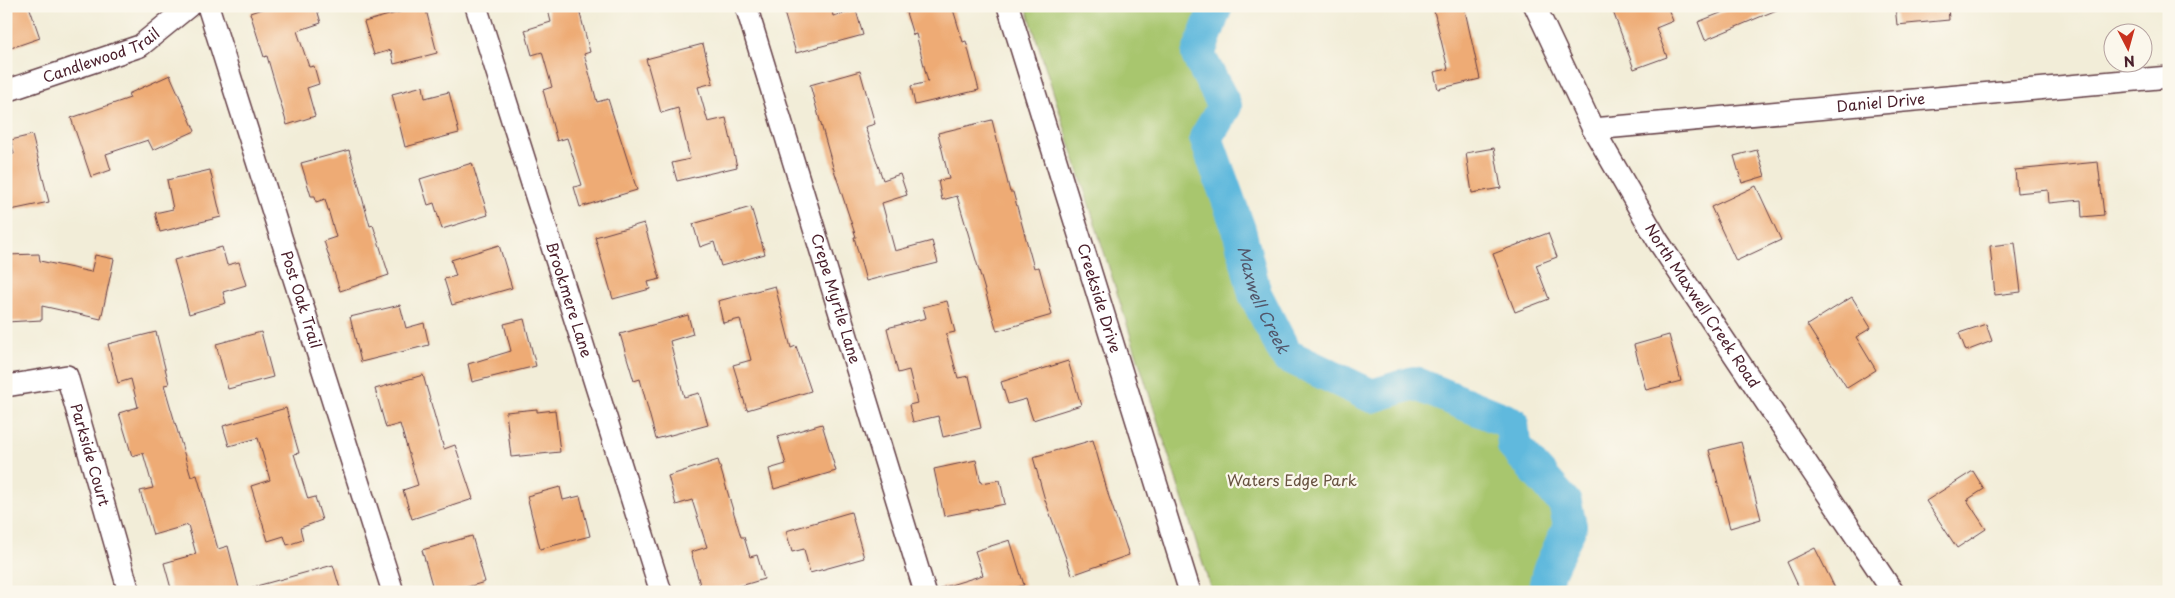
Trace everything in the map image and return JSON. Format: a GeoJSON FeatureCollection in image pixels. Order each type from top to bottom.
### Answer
{"type":"FeatureCollection","features":[{"type":"Feature","properties":{"kind":"street","name":"Candlewood Trail"},"geometry":{"type":"LineString","coordinates":[[6,91],[140,46],[189,6]]}},
{"type":"Feature","properties":{"kind":"street","name":"Post Oak Trail"},"geometry":{"type":"LineString","coordinates":[[208,6],[393,592]]}},
{"type":"Feature","properties":{"kind":"street","name":"Brookmere Lane"},"geometry":{"type":"LineString","coordinates":[[476,6],[662,592]]}},
{"type":"Feature","properties":{"kind":"street","name":"Crepe Myrtle Lane"},"geometry":{"type":"LineString","coordinates":[[746,6],[925,592]]}},
{"type":"Feature","properties":{"kind":"street","name":"Creekside Drive"},"geometry":{"type":"LineString","coordinates":[[1008,6],[1190,592]]}},
{"type":"Feature","properties":{"kind":"street","name":"North Maxwell Creek Road"},"geometry":{"type":"LineString","coordinates":[[1535,6],[1593,129],[1658,241],[1893,592]]}},
{"type":"Feature","properties":{"kind":"street","name":"Daniel Drive"},"geometry":{"type":"LineString","coordinates":[[1593,129],[2169,77]]}},
{"type":"Feature","properties":{"kind":"street","name":"Parkside Court"},"geometry":{"type":"LineString","coordinates":[[6,386],[67,376],[129,592]]}},
{"type":"Feature","properties":{"kind":"green space","name":"Waters Edge Park"},"geometry":{"type":"Polygon","coordinates":[[[1026,6],[1216,6],[1198,55],[1225,106],[1206,138],[1239,230],[1255,294],[1286,355],[1372,396],[1414,383],[1512,423],[1514,446],[1565,503],[1570,526],[1549,571],[1544,592],[1212,592],[1026,6]]]}},
{"type":"Feature","properties":{"kind":"building"},"geometry":{"type":"Polygon","coordinates":[[[6,6],[29,6],[40,38],[11,48],[6,35],[6,6]]]}},
{"type":"Feature","properties":{"kind":"building"},"geometry":{"type":"Polygon","coordinates":[[[270,6],[316,6],[321,23],[297,31],[309,67],[314,66],[319,84],[307,88],[315,116],[287,125],[267,56],[264,57],[250,13],[270,6]]]}},
{"type":"Feature","properties":{"kind":"building"},"geometry":{"type":"Polygon","coordinates":[[[425,6],[437,53],[394,64],[391,50],[374,55],[364,22],[425,6]]]}},
{"type":"Feature","properties":{"kind":"building"},"geometry":{"type":"Polygon","coordinates":[[[547,6],[578,6],[590,52],[584,54],[597,102],[608,99],[637,190],[580,207],[574,187],[582,185],[567,138],[557,141],[543,90],[552,87],[542,52],[532,55],[525,30],[551,22],[547,6]]]}},
{"type":"Feature","properties":{"kind":"building"},"geometry":{"type":"Polygon","coordinates":[[[792,6],[831,6],[833,16],[856,10],[863,35],[796,53],[783,9],[792,6]]]}},
{"type":"Feature","properties":{"kind":"building"},"geometry":{"type":"Polygon","coordinates":[[[904,6],[952,6],[963,42],[966,41],[979,90],[915,105],[911,86],[928,82],[916,34],[913,35],[904,6]]]}},
{"type":"Feature","properties":{"kind":"building"},"geometry":{"type":"Polygon","coordinates":[[[1454,6],[1464,6],[1480,79],[1438,89],[1434,72],[1448,69],[1434,11],[1454,6]]]}},
{"type":"Feature","properties":{"kind":"building"},"geometry":{"type":"Polygon","coordinates":[[[1611,6],[1667,6],[1673,21],[1656,28],[1667,57],[1634,69],[1611,6]]]}},
{"type":"Feature","properties":{"kind":"building"},"geometry":{"type":"Polygon","coordinates":[[[1738,6],[1786,6],[1705,40],[1698,22],[1738,6]]]}},
{"type":"Feature","properties":{"kind":"building"},"geometry":{"type":"Polygon","coordinates":[[[1895,6],[1948,6],[1949,20],[1897,25],[1895,6]]]}},
{"type":"Feature","properties":{"kind":"building"},"geometry":{"type":"Polygon","coordinates":[[[703,44],[713,83],[698,87],[708,122],[726,118],[737,167],[677,181],[672,163],[690,159],[678,108],[661,113],[646,59],[703,44]]]}},
{"type":"Feature","properties":{"kind":"building"},"geometry":{"type":"Polygon","coordinates":[[[860,71],[875,124],[865,127],[883,180],[900,174],[907,195],[882,203],[895,251],[932,241],[938,263],[866,281],[854,237],[856,237],[833,167],[810,85],[860,71]]]}},
{"type":"Feature","properties":{"kind":"building"},"geometry":{"type":"Polygon","coordinates":[[[170,75],[195,131],[153,150],[148,140],[106,154],[111,170],[91,177],[71,118],[130,98],[128,94],[170,75]]]}},
{"type":"Feature","properties":{"kind":"building"},"geometry":{"type":"Polygon","coordinates":[[[423,86],[425,98],[449,92],[459,133],[405,147],[392,94],[423,86]]]}},
{"type":"Feature","properties":{"kind":"building"},"geometry":{"type":"Polygon","coordinates":[[[992,120],[1010,192],[1013,192],[1034,268],[1039,267],[1052,315],[997,331],[957,196],[942,200],[938,181],[949,179],[938,133],[992,120]]]}},
{"type":"Feature","properties":{"kind":"building"},"geometry":{"type":"Polygon","coordinates":[[[32,135],[49,202],[6,211],[6,156],[14,154],[11,140],[32,135]]]}},
{"type":"Feature","properties":{"kind":"building"},"geometry":{"type":"Polygon","coordinates":[[[1494,148],[1501,188],[1472,193],[1466,153],[1494,148]]]}},
{"type":"Feature","properties":{"kind":"building"},"geometry":{"type":"Polygon","coordinates":[[[349,150],[370,226],[373,225],[389,275],[340,291],[324,241],[336,237],[325,199],[316,202],[315,196],[311,196],[301,163],[349,150]]]}},
{"type":"Feature","properties":{"kind":"building"},"geometry":{"type":"Polygon","coordinates":[[[1757,150],[1765,176],[1742,183],[1734,156],[1757,150]]]}},
{"type":"Feature","properties":{"kind":"building"},"geometry":{"type":"Polygon","coordinates":[[[2098,162],[2104,215],[2082,217],[2081,200],[2049,203],[2048,190],[2017,193],[2015,170],[2098,162]]]}},
{"type":"Feature","properties":{"kind":"building"},"geometry":{"type":"Polygon","coordinates":[[[472,163],[488,215],[442,229],[434,203],[428,205],[420,179],[472,163]]]}},
{"type":"Feature","properties":{"kind":"building"},"geometry":{"type":"Polygon","coordinates":[[[210,170],[221,217],[160,232],[155,213],[173,209],[167,180],[210,170]]]}},
{"type":"Feature","properties":{"kind":"building"},"geometry":{"type":"Polygon","coordinates":[[[1756,186],[1781,240],[1736,261],[1711,207],[1756,186]]]}},
{"type":"Feature","properties":{"kind":"building"},"geometry":{"type":"Polygon","coordinates":[[[751,207],[765,254],[721,266],[714,242],[700,247],[693,224],[751,207]]]}},
{"type":"Feature","properties":{"kind":"building"},"geometry":{"type":"Polygon","coordinates":[[[644,223],[660,279],[648,282],[650,289],[613,299],[595,237],[644,223]]]}},
{"type":"Feature","properties":{"kind":"building"},"geometry":{"type":"Polygon","coordinates":[[[1548,233],[1557,257],[1536,265],[1549,299],[1515,312],[1493,254],[1548,233]]]}},
{"type":"Feature","properties":{"kind":"building"},"geometry":{"type":"Polygon","coordinates":[[[2015,243],[2021,292],[1995,295],[1990,246],[2015,243]]]}},
{"type":"Feature","properties":{"kind":"building"},"geometry":{"type":"Polygon","coordinates":[[[499,245],[512,288],[452,305],[444,279],[456,276],[451,260],[499,245]]]}},
{"type":"Feature","properties":{"kind":"building"},"geometry":{"type":"Polygon","coordinates":[[[222,247],[227,265],[239,262],[246,285],[223,292],[226,303],[189,314],[174,260],[222,247]]]}},
{"type":"Feature","properties":{"kind":"building"},"geometry":{"type":"Polygon","coordinates":[[[39,254],[40,261],[91,272],[95,255],[114,259],[101,319],[42,306],[42,320],[6,322],[6,255],[39,254]]]}},
{"type":"Feature","properties":{"kind":"building"},"geometry":{"type":"Polygon","coordinates":[[[775,286],[791,348],[796,346],[811,391],[747,410],[733,365],[751,360],[740,319],[723,323],[718,301],[775,286]]]}},
{"type":"Feature","properties":{"kind":"building"},"geometry":{"type":"Polygon","coordinates":[[[1852,297],[1871,328],[1856,337],[1876,370],[1847,388],[1807,325],[1852,297]]]}},
{"type":"Feature","properties":{"kind":"building"},"geometry":{"type":"Polygon","coordinates":[[[947,301],[955,332],[946,334],[958,378],[969,376],[981,428],[943,437],[938,416],[913,422],[909,405],[917,403],[909,370],[898,373],[887,328],[926,318],[923,307],[947,301]]]}},
{"type":"Feature","properties":{"kind":"building"},"geometry":{"type":"Polygon","coordinates":[[[400,305],[406,328],[424,323],[429,345],[361,362],[350,317],[400,305]]]}},
{"type":"Feature","properties":{"kind":"building"},"geometry":{"type":"Polygon","coordinates":[[[688,315],[693,334],[670,341],[684,397],[699,393],[708,425],[656,439],[640,379],[634,381],[620,334],[688,315]]]}},
{"type":"Feature","properties":{"kind":"building"},"geometry":{"type":"Polygon","coordinates":[[[524,319],[536,366],[472,382],[468,364],[511,351],[504,324],[524,319]]]}},
{"type":"Feature","properties":{"kind":"building"},"geometry":{"type":"Polygon","coordinates":[[[1986,324],[1992,341],[1966,351],[1959,333],[1986,324]]]}},
{"type":"Feature","properties":{"kind":"building"},"geometry":{"type":"Polygon","coordinates":[[[156,332],[169,384],[164,385],[191,477],[197,475],[218,549],[228,546],[240,592],[172,592],[164,563],[196,554],[188,525],[153,535],[140,491],[153,488],[143,453],[132,456],[119,413],[138,407],[131,379],[118,383],[108,344],[156,332]]]}},
{"type":"Feature","properties":{"kind":"building"},"geometry":{"type":"Polygon","coordinates":[[[261,332],[273,377],[228,389],[216,344],[261,332]]]}},
{"type":"Feature","properties":{"kind":"building"},"geometry":{"type":"Polygon","coordinates":[[[1669,335],[1681,381],[1646,390],[1634,345],[1669,335]]]}},
{"type":"Feature","properties":{"kind":"building"},"geometry":{"type":"Polygon","coordinates":[[[1068,361],[1081,405],[1033,420],[1026,399],[1008,404],[1001,382],[1068,361]]]}},
{"type":"Feature","properties":{"kind":"building"},"geometry":{"type":"Polygon","coordinates":[[[423,375],[444,449],[455,445],[473,499],[412,519],[403,490],[418,485],[400,424],[386,428],[375,389],[423,375]]]}},
{"type":"Feature","properties":{"kind":"building"},"geometry":{"type":"Polygon","coordinates":[[[286,408],[299,453],[294,454],[308,499],[315,497],[322,520],[300,528],[303,540],[287,545],[284,536],[268,541],[251,486],[270,480],[258,438],[229,446],[223,426],[286,408]]]}},
{"type":"Feature","properties":{"kind":"building"},"geometry":{"type":"Polygon","coordinates":[[[537,409],[537,412],[555,410],[560,452],[511,457],[506,412],[537,409]]]}},
{"type":"Feature","properties":{"kind":"building"},"geometry":{"type":"Polygon","coordinates":[[[822,424],[836,471],[774,489],[769,469],[786,464],[778,437],[822,424]]]}},
{"type":"Feature","properties":{"kind":"building"},"geometry":{"type":"Polygon","coordinates":[[[1093,440],[1109,497],[1129,555],[1072,575],[1045,500],[1033,457],[1093,440]]]}},
{"type":"Feature","properties":{"kind":"building"},"geometry":{"type":"Polygon","coordinates":[[[1741,442],[1761,519],[1730,528],[1709,450],[1741,442]]]}},
{"type":"Feature","properties":{"kind":"building"},"geometry":{"type":"Polygon","coordinates":[[[718,460],[741,537],[744,537],[750,557],[757,555],[764,579],[720,592],[702,592],[691,552],[707,547],[692,500],[676,505],[668,476],[718,460]]]}},
{"type":"Feature","properties":{"kind":"building"},"geometry":{"type":"Polygon","coordinates":[[[976,460],[981,483],[1000,480],[1005,504],[944,516],[934,469],[976,460]]]}},
{"type":"Feature","properties":{"kind":"building"},"geometry":{"type":"Polygon","coordinates":[[[1973,471],[1984,489],[1967,500],[1986,529],[1957,548],[1926,501],[1973,471]]]}},
{"type":"Feature","properties":{"kind":"building"},"geometry":{"type":"Polygon","coordinates":[[[560,487],[563,500],[580,496],[590,536],[540,549],[527,496],[560,487]]]}},
{"type":"Feature","properties":{"kind":"building"},"geometry":{"type":"Polygon","coordinates":[[[851,512],[864,558],[810,573],[804,549],[792,552],[786,531],[851,512]]]}},
{"type":"Feature","properties":{"kind":"building"},"geometry":{"type":"Polygon","coordinates":[[[472,536],[485,582],[450,592],[434,592],[422,550],[472,536]]]}},
{"type":"Feature","properties":{"kind":"building"},"geometry":{"type":"Polygon","coordinates":[[[1010,540],[1024,585],[1001,592],[941,592],[941,588],[983,575],[975,551],[1010,540]]]}},
{"type":"Feature","properties":{"kind":"building"},"geometry":{"type":"Polygon","coordinates":[[[1815,548],[1837,592],[1801,592],[1787,562],[1815,548]]]}},
{"type":"Feature","properties":{"kind":"building"},"geometry":{"type":"Polygon","coordinates":[[[333,565],[341,592],[254,592],[253,587],[333,565]]]}},
{"type":"Feature","properties":{"kind":"waterway","name":"Maxwell Creek"},"geometry":{"type":"LineString","coordinates":[[1216,6],[1198,55],[1225,106],[1206,138],[1239,230],[1255,294],[1286,355],[1372,396],[1414,383],[1512,423],[1514,446],[1565,503],[1570,526],[1549,571],[1544,592]]}}]}
